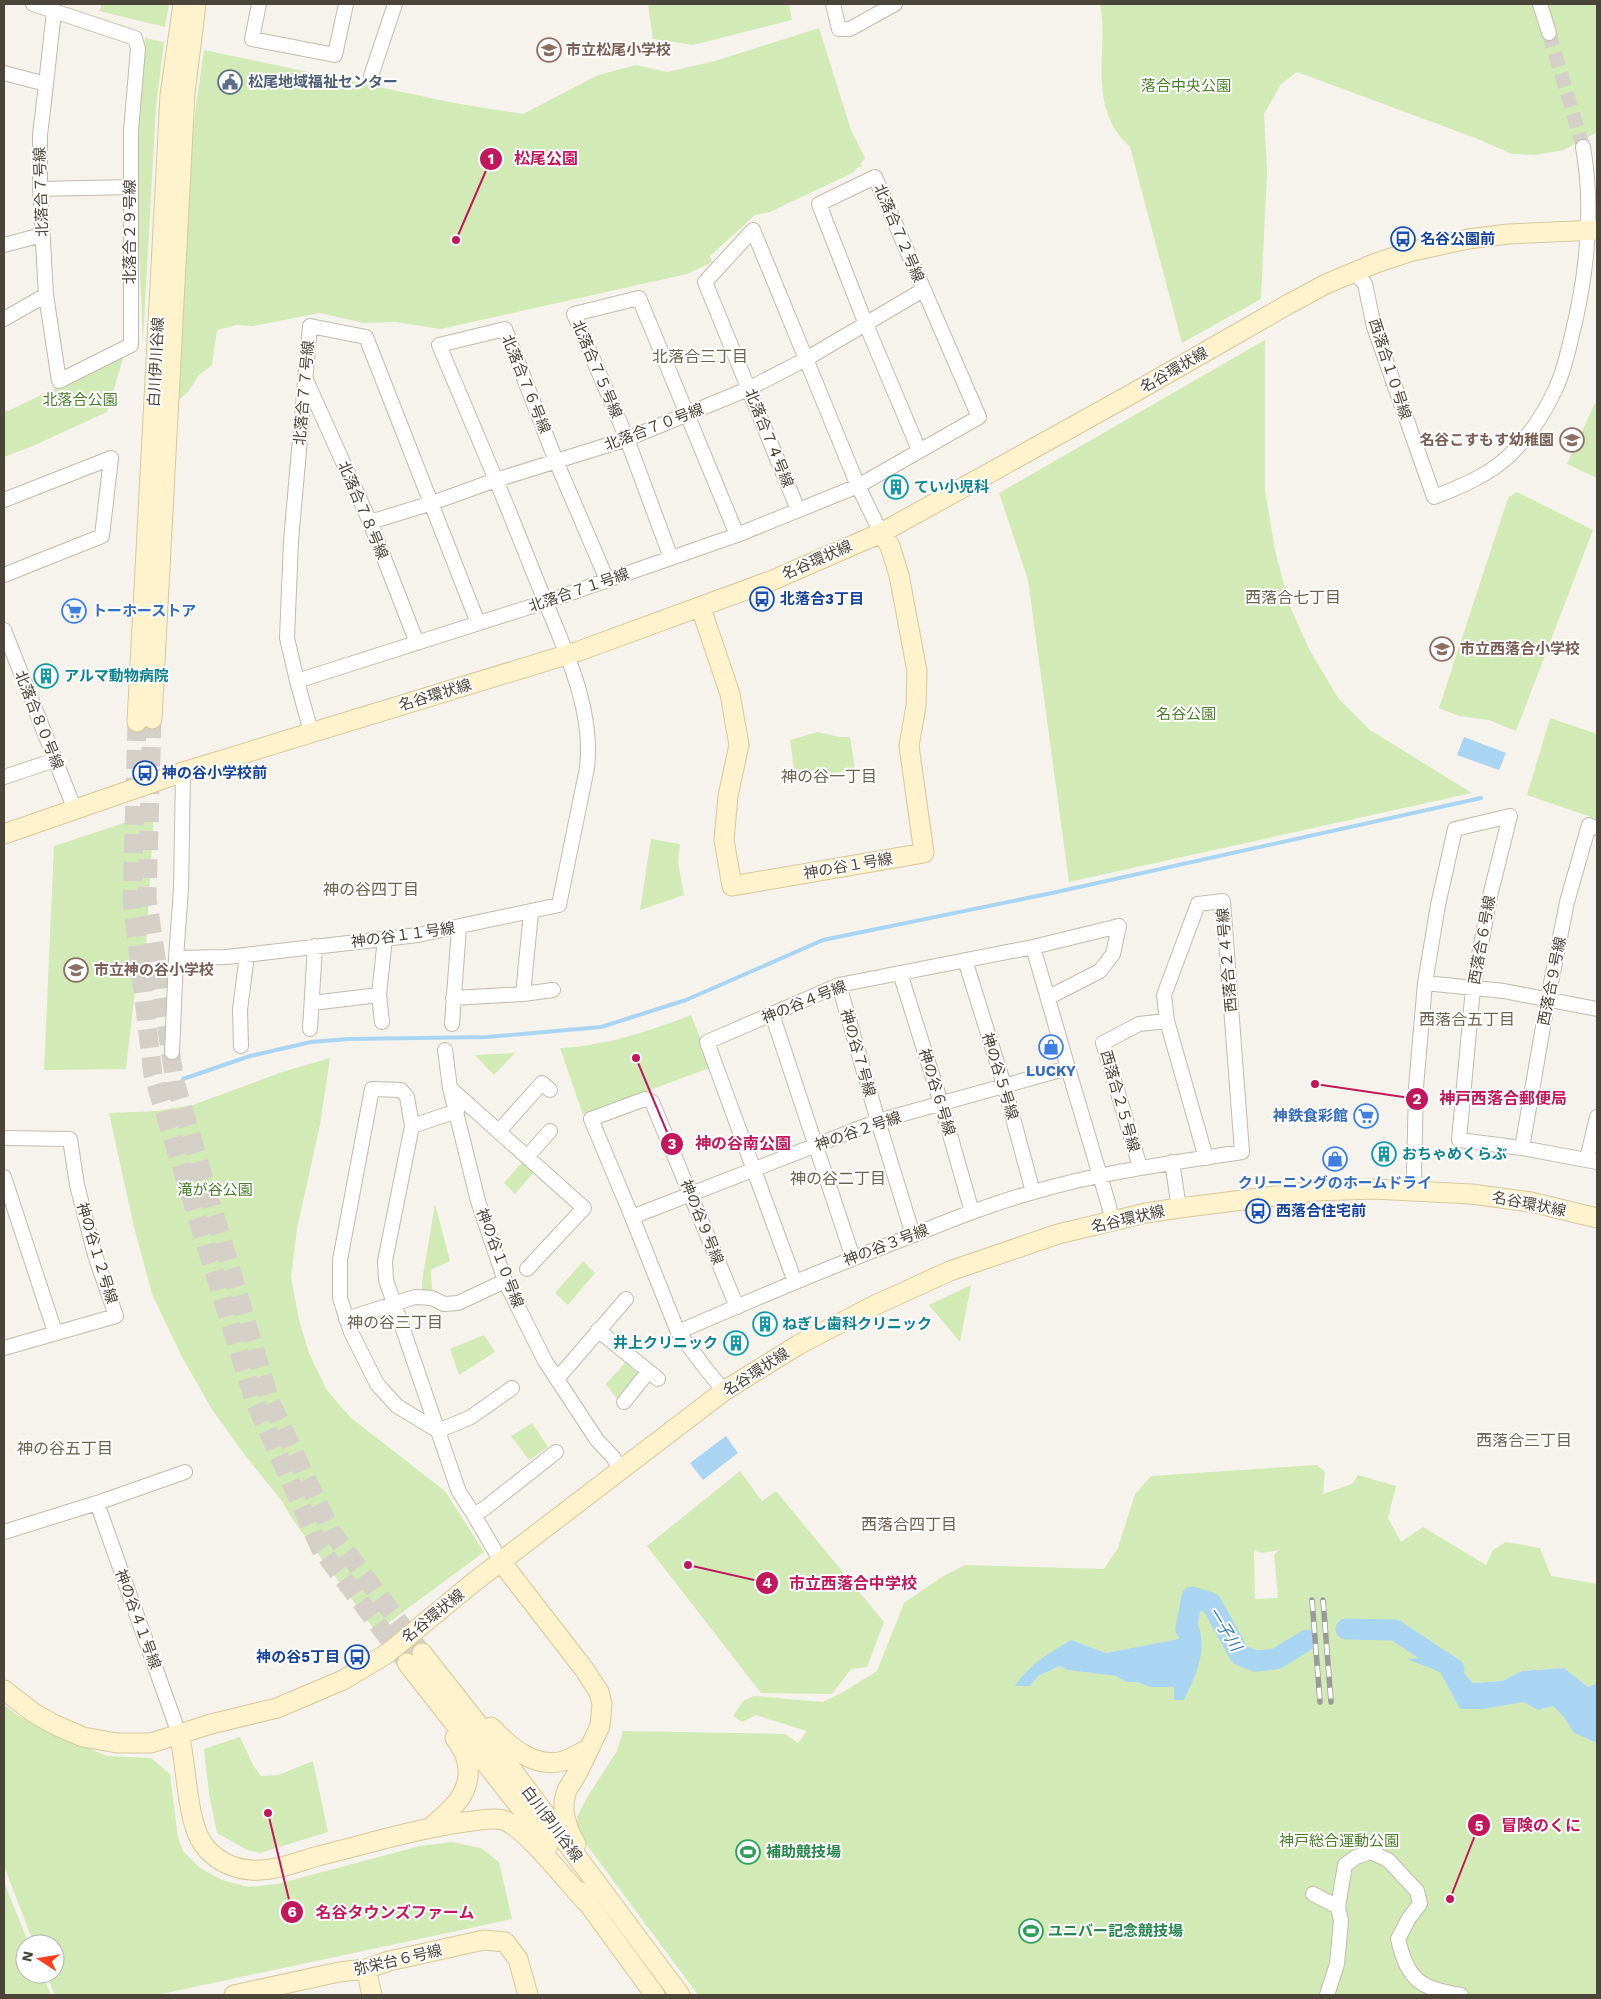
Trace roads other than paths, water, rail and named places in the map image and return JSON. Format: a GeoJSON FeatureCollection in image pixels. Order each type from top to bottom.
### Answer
{"type":"FeatureCollection","features":[{"type":"Feature","properties":{"kind":"street"},"geometry":{"type":"LineString","coordinates":[[33,4],[54,11]]}},
{"type":"Feature","properties":{"kind":"street","name":"白川伊川谷線"},"geometry":{"type":"LineString","coordinates":[[183,4],[170,95],[145,720],[184,94],[196,4]]}},
{"type":"Feature","properties":{"kind":"street"},"geometry":{"type":"LineString","coordinates":[[260,4],[252,39],[334,55],[346,4]]}},
{"type":"Feature","properties":{"kind":"street"},"geometry":{"type":"LineString","coordinates":[[371,76],[395,4]]}},
{"type":"Feature","properties":{"kind":"street"},"geometry":{"type":"LineString","coordinates":[[833,4],[839,29],[850,29],[895,4]]}},
{"type":"Feature","properties":{"kind":"street"},"geometry":{"type":"LineString","coordinates":[[1540,4],[1549,33]]}},
{"type":"Feature","properties":{"kind":"street","name":"北落合７号線"},"geometry":{"type":"LineString","coordinates":[[46,295],[40,189],[40,135],[54,11]]}},
{"type":"Feature","properties":{"kind":"street","name":"北落合２９号線"},"geometry":{"type":"LineString","coordinates":[[46,295],[59,381],[131,345],[131,130],[138,49],[135,38],[54,11]]}},
{"type":"Feature","properties":{"kind":"street"},"geometry":{"type":"LineString","coordinates":[[4,72],[46,84]]}},
{"type":"Feature","properties":{"kind":"street"},"geometry":{"type":"LineString","coordinates":[[1583,147],[1592,230]]}},
{"type":"Feature","properties":{"kind":"street","name":"北落合７２号線"},"geometry":{"type":"LineString","coordinates":[[858,486],[978,417],[875,177],[819,204],[865,322],[919,450]]}},
{"type":"Feature","properties":{"kind":"street"},"geometry":{"type":"LineString","coordinates":[[40,189],[130,187]]}},
{"type":"Feature","properties":{"kind":"street","name":"北落合７４号線"},"geometry":{"type":"LineString","coordinates":[[798,510],[705,282],[753,230],[806,359]]}},
{"type":"Feature","properties":{"kind":"street","name":"名谷環状線"},"geometry":{"type":"LineString","coordinates":[[4,834],[182,772],[567,655],[773,580],[881,533],[1287,305],[1354,272],[1409,252],[1468,239],[1508,234],[1592,230]]}},
{"type":"Feature","properties":{"kind":"street","name":"西落合１０号線"},"geometry":{"type":"LineString","coordinates":[[1354,272],[1365,284],[1374,327],[1434,496],[1471,481],[1509,456],[1542,415],[1556,388],[1567,358],[1592,230]]}},
{"type":"Feature","properties":{"kind":"street"},"geometry":{"type":"LineString","coordinates":[[4,245],[42,234]]}},
{"type":"Feature","properties":{"kind":"street","name":"北落合７０号線"},"geometry":{"type":"LineString","coordinates":[[370,522],[627,439],[687,415],[748,389],[806,359],[865,322],[922,290]]}},
{"type":"Feature","properties":{"kind":"street"},"geometry":{"type":"LineString","coordinates":[[4,318],[46,295]]}},
{"type":"Feature","properties":{"kind":"street","name":"北落合７５号線"},"geometry":{"type":"LineString","coordinates":[[671,558],[627,439],[574,314],[639,298],[737,535]]}},
{"type":"Feature","properties":{"kind":"street","name":"北落合７７号線"},"geometry":{"type":"LineString","coordinates":[[311,732],[287,638],[291,541],[310,326],[366,337],[478,623]]}},
{"type":"Feature","properties":{"kind":"street","name":"北落合７６号線"},"geometry":{"type":"LineString","coordinates":[[496,480],[439,345],[505,329],[556,461],[607,580]]}},
{"type":"Feature","properties":{"kind":"street"},"geometry":{"type":"LineString","coordinates":[[806,359],[858,486],[881,533]]}},
{"type":"Feature","properties":{"kind":"street","name":"北落合７８号線"},"geometry":{"type":"LineString","coordinates":[[305,379],[370,522],[417,643]]}},
{"type":"Feature","properties":{"kind":"street"},"geometry":{"type":"LineString","coordinates":[[4,500],[111,458],[102,536],[4,575]]}},
{"type":"Feature","properties":{"kind":"street"},"geometry":{"type":"LineString","coordinates":[[496,480],[567,655]]}},
{"type":"Feature","properties":{"kind":"street","name":"北落合７１号線"},"geometry":{"type":"LineString","coordinates":[[297,681],[546,602],[737,535],[858,486]]}},
{"type":"Feature","properties":{"kind":"street","name":"神の谷１号線"},"geometry":{"type":"LineString","coordinates":[[700,608],[730,694],[739,745],[728,796],[724,840],[732,886],[924,853],[909,746],[916,706],[916,671],[899,575],[890,546],[881,533]]}},
{"type":"Feature","properties":{"kind":"street","name":"北落合８０号線"},"geometry":{"type":"LineString","coordinates":[[4,630],[75,810]]}},
{"type":"Feature","properties":{"kind":"street","name":"神の谷１１号線"},"geometry":{"type":"LineString","coordinates":[[176,958],[247,955],[418,935],[559,906],[587,768],[589,746],[582,705],[567,655]]}},
{"type":"Feature","properties":{"kind":"street"},"geometry":{"type":"LineString","coordinates":[[4,777],[54,760]]}},
{"type":"Feature","properties":{"kind":"street"},"geometry":{"type":"LineString","coordinates":[[172,1052],[181,889],[182,772]]}},
{"type":"Feature","properties":{"kind":"street","name":"西落合６号線"},"geometry":{"type":"LineString","coordinates":[[1425,984],[1438,905],[1455,829],[1510,816],[1490,896],[1473,988],[1459,1140],[1592,1160]]}},
{"type":"Feature","properties":{"kind":"street","name":"西落合９号線"},"geometry":{"type":"LineString","coordinates":[[1522,1148],[1567,902],[1589,825],[1597,828]]}},
{"type":"Feature","properties":{"kind":"street","name":"西落合２４号線"},"geometry":{"type":"LineString","coordinates":[[1100,1175],[1140,1167],[1206,1158],[1242,1152],[1222,901],[1198,904],[1164,995],[1167,1021],[1206,1158]]}},
{"type":"Feature","properties":{"kind":"street"},"geometry":{"type":"LineString","coordinates":[[523,994],[531,913]]}},
{"type":"Feature","properties":{"kind":"street","name":"神の谷４号線"},"geometry":{"type":"LineString","coordinates":[[795,1282],[707,1042],[839,985],[1033,947],[1119,926],[1113,954],[1100,971],[1048,997]]}},
{"type":"Feature","properties":{"kind":"street"},"geometry":{"type":"LineString","coordinates":[[452,1024],[460,927]]}},
{"type":"Feature","properties":{"kind":"street"},"geometry":{"type":"LineString","coordinates":[[382,1022],[379,995],[385,938]]}},
{"type":"Feature","properties":{"kind":"street"},"geometry":{"type":"LineString","coordinates":[[310,1029],[315,946]]}},
{"type":"Feature","properties":{"kind":"street"},"geometry":{"type":"LineString","coordinates":[[1033,947],[1109,1206],[1112,1222]]}},
{"type":"Feature","properties":{"kind":"street"},"geometry":{"type":"LineString","coordinates":[[241,1046],[240,1010],[247,955]]}},
{"type":"Feature","properties":{"kind":"street","name":"神の谷５号線"},"geometry":{"type":"LineString","coordinates":[[965,960],[1004,1085],[1033,1192]]}},
{"type":"Feature","properties":{"kind":"street","name":"神の谷６号線"},"geometry":{"type":"LineString","coordinates":[[900,973],[941,1103],[972,1212]]}},
{"type":"Feature","properties":{"kind":"street"},"geometry":{"type":"LineString","coordinates":[[1416,1190],[1414,1174],[1416,1087],[1425,984],[1504,991],[1597,1009]]}},
{"type":"Feature","properties":{"kind":"street","name":"神の谷７号線"},"geometry":{"type":"LineString","coordinates":[[839,985],[913,1235]]}},
{"type":"Feature","properties":{"kind":"street"},"geometry":{"type":"LineString","coordinates":[[453,998],[523,994],[553,990]]}},
{"type":"Feature","properties":{"kind":"street"},"geometry":{"type":"LineString","coordinates":[[312,1003],[379,995]]}},
{"type":"Feature","properties":{"kind":"street"},"geometry":{"type":"LineString","coordinates":[[772,1014],[853,1258]]}},
{"type":"Feature","properties":{"kind":"street","name":"西落合２５号線"},"geometry":{"type":"LineString","coordinates":[[1140,1167],[1104,1043],[1139,1024],[1167,1021]]}},
{"type":"Feature","properties":{"kind":"street","name":"神の谷１０号線"},"geometry":{"type":"LineString","coordinates":[[445,1050],[450,1088],[478,1201],[505,1281],[545,1361],[597,1440],[613,1457],[621,1470]]}},
{"type":"Feature","properties":{"kind":"street","name":"神の谷２号線"},"geometry":{"type":"LineString","coordinates":[[632,1217],[878,1122],[1068,1068]]}},
{"type":"Feature","properties":{"kind":"street"},"geometry":{"type":"LineString","coordinates":[[499,1131],[542,1083],[550,1090]]}},
{"type":"Feature","properties":{"kind":"street"},"geometry":{"type":"LineString","coordinates":[[450,1088],[584,1208],[527,1270]]}},
{"type":"Feature","properties":{"kind":"street"},"geometry":{"type":"LineString","coordinates":[[438,1431],[397,1406],[377,1384],[351,1332],[340,1298],[340,1260],[372,1089],[401,1090],[407,1097],[412,1126],[385,1261],[386,1280],[393,1305],[438,1431],[459,1492],[502,1563],[584,1668],[599,1692],[602,1704],[600,1726],[578,1772],[566,1790],[564,1801],[564,1814],[569,1832],[592,1878]]}},
{"type":"Feature","properties":{"kind":"street","name":"神の谷９号線"},"geometry":{"type":"LineString","coordinates":[[632,1217],[591,1119],[645,1099],[652,1102],[737,1307]]}},
{"type":"Feature","properties":{"kind":"street"},"geometry":{"type":"LineString","coordinates":[[412,1126],[457,1111]]}},
{"type":"Feature","properties":{"kind":"street"},"geometry":{"type":"LineString","coordinates":[[1592,1160],[1597,1117]]}},
{"type":"Feature","properties":{"kind":"street"},"geometry":{"type":"LineString","coordinates":[[526,1157],[550,1131]]}},
{"type":"Feature","properties":{"kind":"street","name":"神の谷１２号線"},"geometry":{"type":"LineString","coordinates":[[4,1138],[70,1139],[77,1185],[95,1255],[116,1316],[4,1348]]}},
{"type":"Feature","properties":{"kind":"street"},"geometry":{"type":"LineString","coordinates":[[1172,1162],[1179,1208]]}},
{"type":"Feature","properties":{"kind":"street","name":"神の谷３号線"},"geometry":{"type":"LineString","coordinates":[[678,1332],[853,1258],[972,1212],[1033,1192],[1100,1175]]}},
{"type":"Feature","properties":{"kind":"street"},"geometry":{"type":"LineString","coordinates":[[4,1177],[55,1332]]}},
{"type":"Feature","properties":{"kind":"street","name":"名谷環状線"},"geometry":{"type":"LineString","coordinates":[[4,1690],[55,1725],[83,1737],[117,1743],[151,1743],[276,1708],[343,1680],[388,1652],[474,1582],[502,1563],[724,1391],[831,1326],[950,1271],[1058,1234],[1146,1213],[1179,1208],[1315,1191],[1373,1189],[1471,1194],[1531,1202],[1597,1218]]}},
{"type":"Feature","properties":{"kind":"street"},"geometry":{"type":"LineString","coordinates":[[632,1217],[678,1332],[724,1391]]}},
{"type":"Feature","properties":{"kind":"street"},"geometry":{"type":"LineString","coordinates":[[346,1319],[415,1297],[432,1298],[444,1304],[458,1303],[505,1281]]}},
{"type":"Feature","properties":{"kind":"street"},"geometry":{"type":"LineString","coordinates":[[557,1379],[626,1299]]}},
{"type":"Feature","properties":{"kind":"street"},"geometry":{"type":"LineString","coordinates":[[598,1330],[653,1376],[624,1402]]}},
{"type":"Feature","properties":{"kind":"street"},"geometry":{"type":"LineString","coordinates":[[438,1431],[471,1417],[512,1388]]}},
{"type":"Feature","properties":{"kind":"street"},"geometry":{"type":"LineString","coordinates":[[474,1515],[556,1452]]}},
{"type":"Feature","properties":{"kind":"street"},"geometry":{"type":"LineString","coordinates":[[4,1532],[97,1503],[185,1472]]}},
{"type":"Feature","properties":{"kind":"street","name":"神の谷４１号線"},"geometry":{"type":"LineString","coordinates":[[97,1503],[179,1734]]}},
{"type":"Feature","properties":{"kind":"street","name":"白川伊川谷線"},"geometry":{"type":"LineString","coordinates":[[655,1995],[586,1902],[524,1812],[440,1704],[415,1658],[438,1673],[680,1995]]}},
{"type":"Feature","properties":{"kind":"street"},"geometry":{"type":"LineString","coordinates":[[438,1673],[497,1734],[517,1751],[530,1758],[554,1763],[564,1761],[588,1749]]}},
{"type":"Feature","properties":{"kind":"street"},"geometry":{"type":"LineString","coordinates":[[431,1827],[457,1803],[466,1790],[468,1778],[465,1754],[440,1704]]}},
{"type":"Feature","properties":{"kind":"street"},"geometry":{"type":"LineString","coordinates":[[179,1734],[184,1750],[194,1824],[203,1844],[213,1854],[233,1867],[263,1870],[431,1827],[493,1819],[515,1826],[586,1902]]}},
{"type":"Feature","properties":{"kind":"street"},"geometry":{"type":"LineString","coordinates":[[1327,1995],[1337,1964],[1341,1921],[1338,1907],[1345,1865],[1356,1857],[1371,1852],[1388,1860],[1418,1891],[1420,1904],[1409,1918],[1398,1939],[1402,1955],[1411,1974],[1428,1987],[1460,1995]]}},
{"type":"Feature","properties":{"kind":"street"},"geometry":{"type":"LineString","coordinates":[[1313,1894],[1338,1907]]}},
{"type":"Feature","properties":{"kind":"street","name":"弥栄台６号線"},"geometry":{"type":"LineString","coordinates":[[234,1995],[339,1972],[366,1969],[389,1961],[484,1940],[505,1942],[518,1959],[528,1995]]}},
{"type":"Feature","properties":{"kind":"street"},"geometry":{"type":"LineString","coordinates":[[366,1969],[372,1995]]}},
{"type":"Feature","properties":{"kind":"water"},"geometry":{"type":"Polygon","coordinates":[[[1464,737],[1506,753],[1499,770],[1457,755],[1464,737]]]}},
{"type":"Feature","properties":{"kind":"water"},"geometry":{"type":"Polygon","coordinates":[[[726,1436],[738,1453],[703,1480],[690,1463],[726,1436]]]}},
{"type":"Feature","properties":{"kind":"water"},"geometry":{"type":"Polygon","coordinates":[[[1189,1596],[1193,1605],[1190,1613],[1194,1615],[1196,1620],[1202,1644],[1199,1664],[1184,1700],[1174,1700],[1174,1687],[1150,1687],[1137,1682],[1126,1682],[1116,1676],[1067,1670],[1060,1666],[1038,1676],[1030,1686],[1015,1686],[1033,1665],[1071,1640],[1106,1653],[1178,1639],[1185,1623],[1185,1607],[1189,1596]]]}},
{"type":"Feature","properties":{"kind":"water"},"geometry":{"type":"Polygon","coordinates":[[[1442,1657],[1461,1670],[1473,1683],[1502,1681],[1522,1671],[1564,1668],[1588,1687],[1597,1683],[1597,1743],[1574,1733],[1563,1716],[1553,1706],[1538,1710],[1523,1702],[1483,1709],[1460,1709],[1440,1672],[1407,1659],[1442,1657]]]}},
{"type":"Feature","properties":{"kind":"waterway"},"geometry":{"type":"LineString","coordinates":[[183,1079],[250,1056],[311,1042],[348,1039],[487,1037],[601,1027],[686,1000],[823,940],[1052,893],[1481,798]]}},
{"type":"Feature","properties":{"kind":"waterway","name":"一子川"},"geometry":{"type":"LineString","coordinates":[[1186,1629],[1192,1597],[1211,1603],[1240,1655],[1255,1661],[1276,1659],[1307,1640]]}},
{"type":"Feature","properties":{"kind":"waterway","name":"一子川"},"geometry":{"type":"LineString","coordinates":[[1346,1629],[1395,1630],[1454,1669]]}},
{"type":"Feature","properties":{"kind":"tunnel"},"geometry":{"type":"LineString","coordinates":[[1549,33],[1583,147]]}},
{"type":"Feature","properties":{"kind":"tunnel"},"geometry":{"type":"LineString","coordinates":[[152,719],[147,898],[175,1082],[270,1401],[331,1531],[422,1653]]}},
{"type":"Feature","properties":{"kind":"tunnel"},"geometry":{"type":"LineString","coordinates":[[137,722],[132,900],[153,1075],[254,1400],[320,1548],[407,1663]]}},
{"type":"Feature","properties":{"kind":"railway"},"geometry":{"type":"LineString","coordinates":[[1312,1600],[1320,1702]]}},
{"type":"Feature","properties":{"kind":"railway"},"geometry":{"type":"LineString","coordinates":[[1323,1600],[1331,1702]]}},
{"type":"Feature","properties":{"kind":"place","name":"市立松尾小学校"},"geometry":{"type":"Point","coordinates":[549,50]}},
{"type":"Feature","properties":{"kind":"place","name":"松尾地域福祉センター"},"geometry":{"type":"Point","coordinates":[230,82]}},
{"type":"Feature","properties":{"kind":"place","name":"名谷公園前"},"geometry":{"type":"Point","coordinates":[1403,239]}},
{"type":"Feature","properties":{"kind":"place","name":"松尾公園"},"geometry":{"type":"Point","coordinates":[456,240]}},
{"type":"Feature","properties":{"kind":"place","name":"名谷こすもす幼稚園"},"geometry":{"type":"Point","coordinates":[1572,440]}},
{"type":"Feature","properties":{"kind":"place","name":"てい小児科"},"geometry":{"type":"Point","coordinates":[896,487]}},
{"type":"Feature","properties":{"kind":"place","name":"北落合3丁目"},"geometry":{"type":"Point","coordinates":[762,599]}},
{"type":"Feature","properties":{"kind":"place","name":"トーホーストア"},"geometry":{"type":"Point","coordinates":[74,611]}},
{"type":"Feature","properties":{"kind":"place","name":"市立西落合小学校"},"geometry":{"type":"Point","coordinates":[1442,649]}},
{"type":"Feature","properties":{"kind":"place","name":"アルマ動物病院"},"geometry":{"type":"Point","coordinates":[46,676]}},
{"type":"Feature","properties":{"kind":"place","name":"神の谷小学校前"},"geometry":{"type":"Point","coordinates":[145,773]}},
{"type":"Feature","properties":{"kind":"place","name":"市立神の谷小学校"},"geometry":{"type":"Point","coordinates":[76,970]}},
{"type":"Feature","properties":{"kind":"place","name":"LUCKY"},"geometry":{"type":"Point","coordinates":[1051,1047]}},
{"type":"Feature","properties":{"kind":"place","name":"神の谷南公園"},"geometry":{"type":"Point","coordinates":[636,1058]}},
{"type":"Feature","properties":{"kind":"place","name":"神戸西落合郵便局"},"geometry":{"type":"Point","coordinates":[1315,1084]}},
{"type":"Feature","properties":{"kind":"place","name":"神鉄食彩館"},"geometry":{"type":"Point","coordinates":[1366,1116]}},
{"type":"Feature","properties":{"kind":"place","name":"おちゃめくらぶ"},"geometry":{"type":"Point","coordinates":[1384,1154]}},
{"type":"Feature","properties":{"kind":"place","name":"クリーニングのホームドライ"},"geometry":{"type":"Point","coordinates":[1335,1159]}},
{"type":"Feature","properties":{"kind":"place","name":"西落合住宅前"},"geometry":{"type":"Point","coordinates":[1258,1211]}},
{"type":"Feature","properties":{"kind":"place","name":"ねぎし歯科クリニック"},"geometry":{"type":"Point","coordinates":[765,1324]}},
{"type":"Feature","properties":{"kind":"place","name":"井上クリニック"},"geometry":{"type":"Point","coordinates":[736,1343]}},
{"type":"Feature","properties":{"kind":"place","name":"市立西落合中学校"},"geometry":{"type":"Point","coordinates":[688,1565]}},
{"type":"Feature","properties":{"kind":"place","name":"神の谷5丁目"},"geometry":{"type":"Point","coordinates":[357,1657]}},
{"type":"Feature","properties":{"kind":"place","name":"名谷タウンズファーム"},"geometry":{"type":"Point","coordinates":[268,1813]}},
{"type":"Feature","properties":{"kind":"place","name":"補助競技場"},"geometry":{"type":"Point","coordinates":[748,1852]}},
{"type":"Feature","properties":{"kind":"place","name":"冒険のくに"},"geometry":{"type":"Point","coordinates":[1450,1899]}},
{"type":"Feature","properties":{"kind":"place","name":"ユニバー記念競技場"},"geometry":{"type":"Point","coordinates":[1031,1931]}},
{"type":"Feature","properties":{"kind":"district","name":"北落合三丁目"},"geometry":{"type":"Point","coordinates":[700,356]}},
{"type":"Feature","properties":{"kind":"district","name":"西落合七丁目"},"geometry":{"type":"Point","coordinates":[1293,597]}},
{"type":"Feature","properties":{"kind":"district","name":"神の谷一丁目"},"geometry":{"type":"Point","coordinates":[829,776]}},
{"type":"Feature","properties":{"kind":"district","name":"神の谷四丁目"},"geometry":{"type":"Point","coordinates":[371,889]}},
{"type":"Feature","properties":{"kind":"district","name":"西落合五丁目"},"geometry":{"type":"Point","coordinates":[1467,1019]}},
{"type":"Feature","properties":{"kind":"district","name":"神の谷二丁目"},"geometry":{"type":"Point","coordinates":[838,1178]}},
{"type":"Feature","properties":{"kind":"district","name":"神の谷三丁目"},"geometry":{"type":"Point","coordinates":[395,1322]}},
{"type":"Feature","properties":{"kind":"district","name":"西落合三丁目"},"geometry":{"type":"Point","coordinates":[1524,1440]}},
{"type":"Feature","properties":{"kind":"district","name":"神の谷五丁目"},"geometry":{"type":"Point","coordinates":[65,1448]}},
{"type":"Feature","properties":{"kind":"district","name":"西落合四丁目"},"geometry":{"type":"Point","coordinates":[909,1524]}},
{"type":"Feature","properties":{"kind":"park label","name":"落合中央公園"},"geometry":{"type":"Point","coordinates":[1186,86]}},
{"type":"Feature","properties":{"kind":"park label","name":"北落合公園"},"geometry":{"type":"Point","coordinates":[80,400]}},
{"type":"Feature","properties":{"kind":"park label","name":"名谷公園"},"geometry":{"type":"Point","coordinates":[1186,714]}},
{"type":"Feature","properties":{"kind":"park label","name":"滝が谷公園"},"geometry":{"type":"Point","coordinates":[215,1190]}},
{"type":"Feature","properties":{"kind":"park label","name":"神戸総合運動公園"},"geometry":{"type":"Point","coordinates":[1339,1841]}}]}
